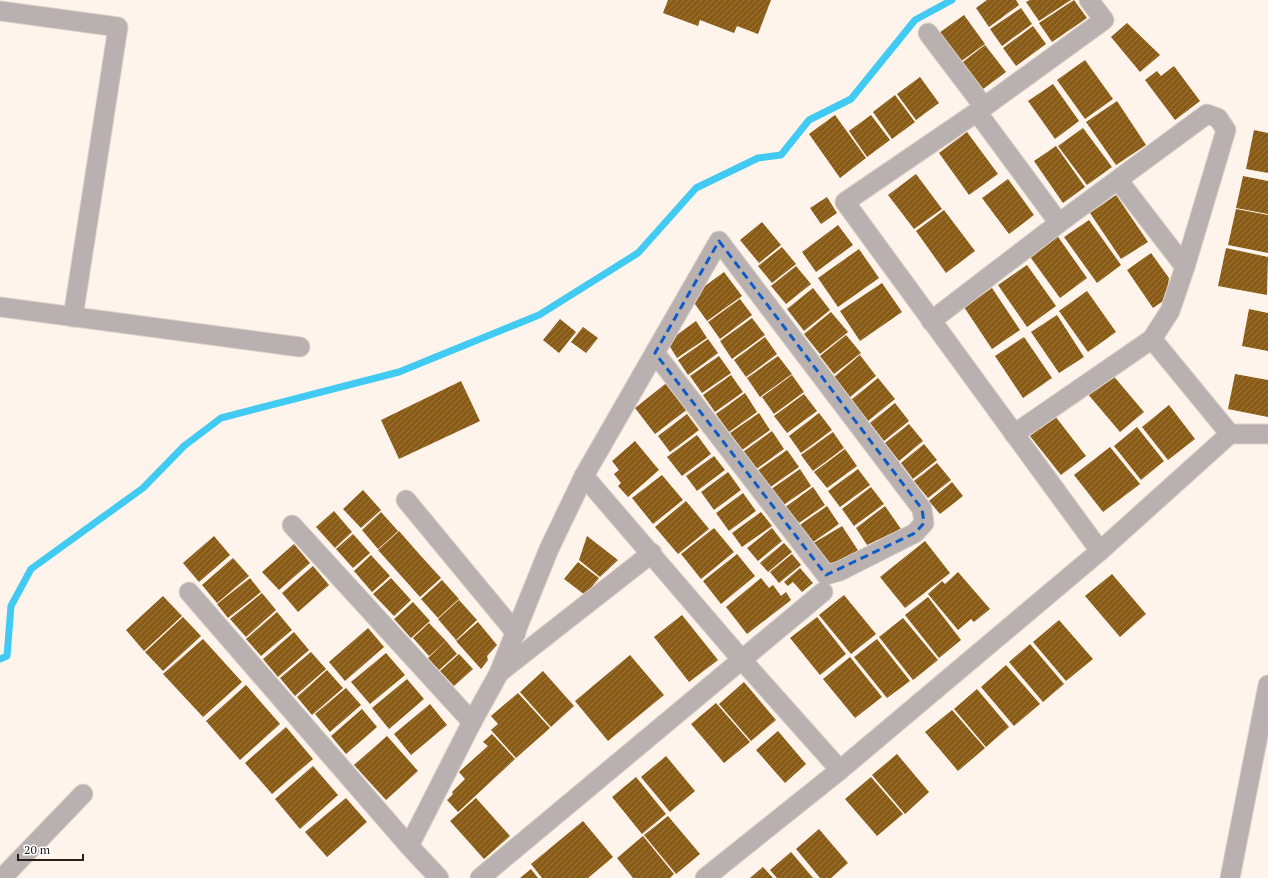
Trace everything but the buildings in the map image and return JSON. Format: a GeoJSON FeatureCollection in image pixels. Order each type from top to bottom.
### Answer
{"type":"FeatureCollection","features":[{"type":"Feature","properties":{"kind":"street"},"geometry":{"type":"LineString","coordinates":[[1089,0],[1104,20],[980,109],[845,202],[1100,551]]}},
{"type":"Feature","properties":{"kind":"street"},"geometry":{"type":"LineString","coordinates":[[0,11],[118,27],[73,317]]}},
{"type":"Feature","properties":{"kind":"street"},"geometry":{"type":"LineString","coordinates":[[928,33],[1059,223]]}},
{"type":"Feature","properties":{"kind":"street"},"geometry":{"type":"LineString","coordinates":[[931,321],[1059,223],[1207,114],[1218,118],[1226,130],[1170,312],[1152,339],[1014,434]]}},
{"type":"Feature","properties":{"kind":"street"},"geometry":{"type":"LineString","coordinates":[[1118,180],[1185,267]]}},
{"type":"Feature","properties":{"kind":"street"},"geometry":{"type":"LineString","coordinates":[[409,846],[472,722],[499,673],[549,549],[584,476],[655,353],[720,241],[922,509],[924,523],[915,532],[840,570],[826,575],[655,353]]}},
{"type":"Feature","properties":{"kind":"street"},"geometry":{"type":"LineString","coordinates":[[0,307],[300,348]]}},
{"type":"Feature","properties":{"kind":"street"},"geometry":{"type":"LineString","coordinates":[[1152,339],[1230,434]]}},
{"type":"Feature","properties":{"kind":"street"},"geometry":{"type":"LineString","coordinates":[[705,878],[840,770],[1100,551],[1230,434],[1268,434]]}},
{"type":"Feature","properties":{"kind":"street"},"geometry":{"type":"LineString","coordinates":[[584,476],[652,553],[742,660],[840,770]]}},
{"type":"Feature","properties":{"kind":"street"},"geometry":{"type":"LineString","coordinates":[[406,500],[516,633]]}},
{"type":"Feature","properties":{"kind":"street"},"geometry":{"type":"LineString","coordinates":[[292,525],[472,722]]}},
{"type":"Feature","properties":{"kind":"street"},"geometry":{"type":"LineString","coordinates":[[499,673],[652,553]]}},
{"type":"Feature","properties":{"kind":"street"},"geometry":{"type":"LineString","coordinates":[[190,592],[409,846],[439,878]]}},
{"type":"Feature","properties":{"kind":"street"},"geometry":{"type":"LineString","coordinates":[[480,878],[823,592]]}},
{"type":"Feature","properties":{"kind":"street"},"geometry":{"type":"LineString","coordinates":[[1230,878],[1268,685]]}},
{"type":"Feature","properties":{"kind":"street"},"geometry":{"type":"LineString","coordinates":[[2,878],[83,794]]}},
{"type":"Feature","properties":{"kind":"highlighted area"},"geometry":{"type":"Polygon","coordinates":[[[719,241],[922,509],[924,523],[915,533],[826,575],[655,353],[719,241]]]}},
{"type":"Feature","properties":{"kind":"waterway"},"geometry":{"type":"LineString","coordinates":[[0,659],[7,656],[11,606],[31,569],[143,488],[184,446],[221,418],[399,372],[539,315],[638,253],[696,188],[758,158],[781,155],[809,120],[851,99],[915,20],[952,0]]}}]}
